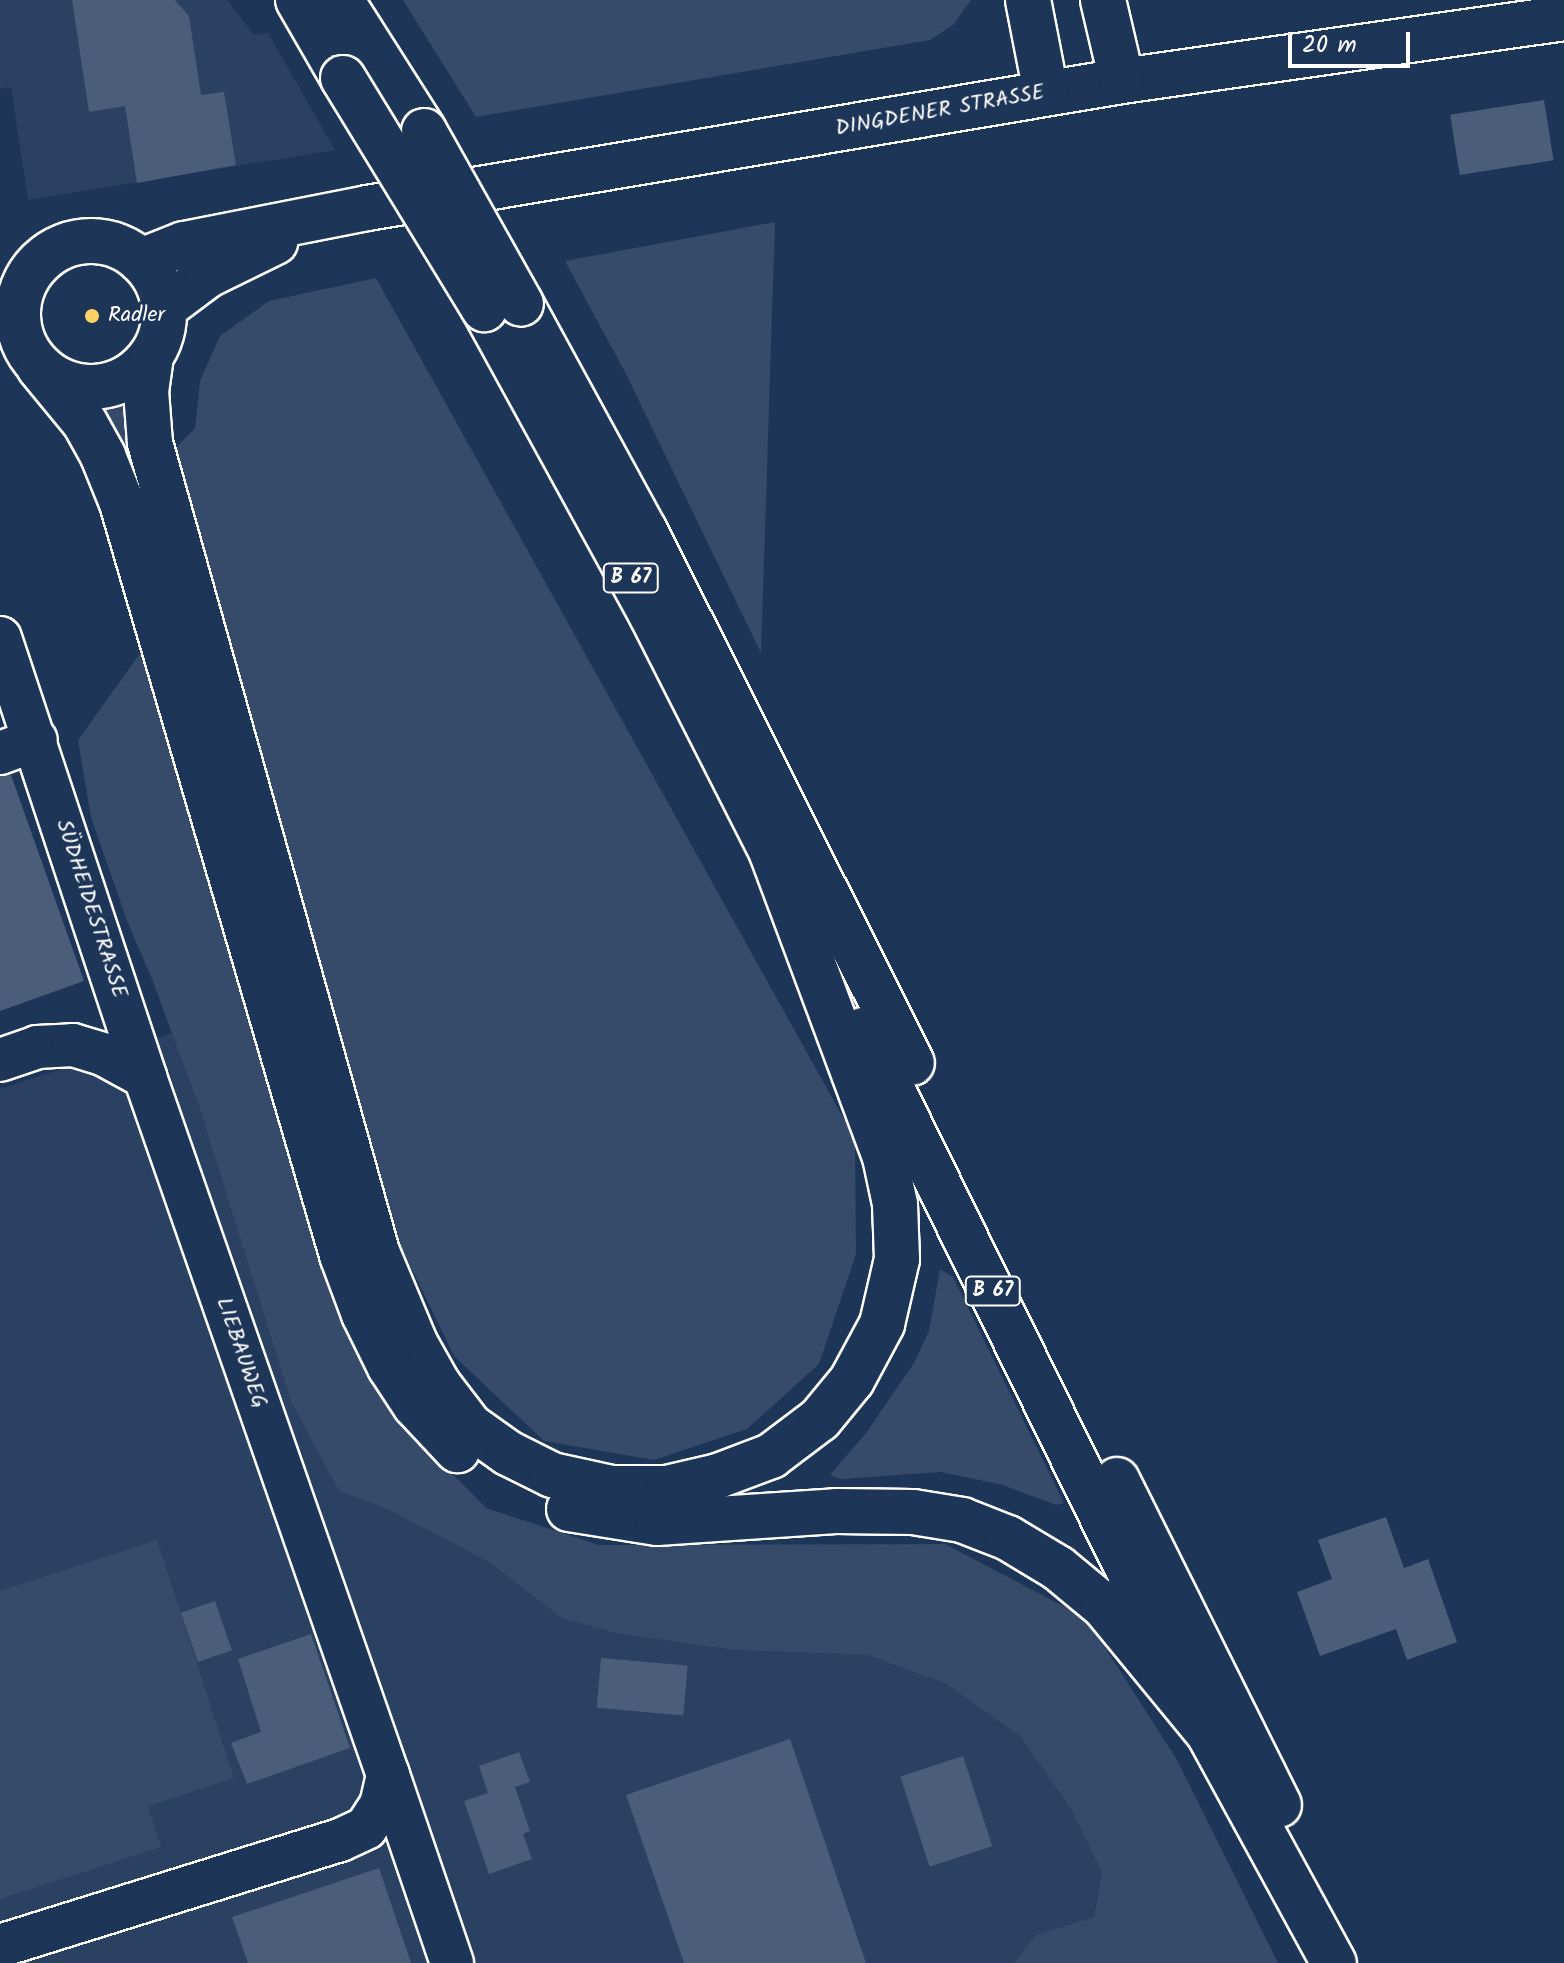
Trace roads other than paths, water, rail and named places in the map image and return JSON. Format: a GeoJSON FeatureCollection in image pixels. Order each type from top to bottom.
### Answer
{"type":"FeatureCollection","features":[{"type":"Feature","properties":{"kind":"main road","name":"B 67"},"geometry":{"type":"LineString","coordinates":[[298,0],[343,78],[502,307],[645,531],[773,781],[1243,1729],[1353,1963]]}},
{"type":"Feature","properties":{"kind":"main road"},"geometry":{"type":"LineString","coordinates":[[341,0],[398,69]]}},
{"type":"Feature","properties":{"kind":"main road"},"geometry":{"type":"LineString","coordinates":[[372,0],[398,69]]}},
{"type":"Feature","properties":{"kind":"main road"},"geometry":{"type":"LineString","coordinates":[[1028,0],[1046,93]]}},
{"type":"Feature","properties":{"kind":"main road"},"geometry":{"type":"LineString","coordinates":[[1103,0],[1122,81]]}},
{"type":"Feature","properties":{"kind":"main road","name":"DINGDENER STRASSE"},"geometry":{"type":"LineString","coordinates":[[141,261],[184,244],[367,208],[1046,93],[1564,18]]}},
{"type":"Feature","properties":{"kind":"main road","name":"B 67"},"geometry":{"type":"LineString","coordinates":[[398,69],[502,307],[651,614],[922,1145],[1209,1734],[1334,1963]]}},
{"type":"Feature","properties":{"kind":"main road","name":"DINGDENER STRASSE"},"geometry":{"type":"LineString","coordinates":[[164,308],[208,275],[318,220]]}},
{"type":"Feature","properties":{"kind":"main road"},"geometry":{"type":"LineString","coordinates":[[771,851],[885,1157],[895,1204],[897,1259],[882,1324],[852,1380],[820,1419],[771,1456],[718,1476],[667,1488],[612,1488],[552,1475],[508,1453],[470,1426],[438,1384],[415,1343],[377,1252],[150,443],[146,391],[151,356],[162,333],[164,308],[157,283],[141,261],[113,244],[97,241],[80,241],[19,264],[22,287],[17,311],[20,345],[85,423],[103,456],[122,503],[342,1255],[364,1314],[390,1367],[415,1405],[451,1445],[482,1471],[554,1506],[657,1523],[836,1511],[913,1512],[962,1520],[1008,1538],[1058,1568],[1104,1606],[1209,1734]]}},
{"type":"Feature","properties":{"kind":"main road"},"geometry":{"type":"LineString","coordinates":[[20,345],[60,381],[84,388],[110,385],[134,374],[151,356]]}},
{"type":"Feature","properties":{"kind":"street","name":"SÜDHEIDESTRASSE"},"geometry":{"type":"LineString","coordinates":[[0,638],[18,747],[145,1077]]}},
{"type":"Feature","properties":{"kind":"street"},"geometry":{"type":"LineString","coordinates":[[0,1060],[37,1047],[73,1045],[105,1055],[145,1077]]}},
{"type":"Feature","properties":{"kind":"street","name":"LIEBAUWEG"},"geometry":{"type":"LineString","coordinates":[[145,1077],[452,1963]]}},
{"type":"Feature","properties":{"kind":"street"},"geometry":{"type":"LineString","coordinates":[[0,1946],[340,1840],[366,1828],[381,1805],[388,1775]]}},
{"type":"Feature","properties":{"kind":"place","name":"Radler"},"geometry":{"type":"Point","coordinates":[92,316]}}]}
